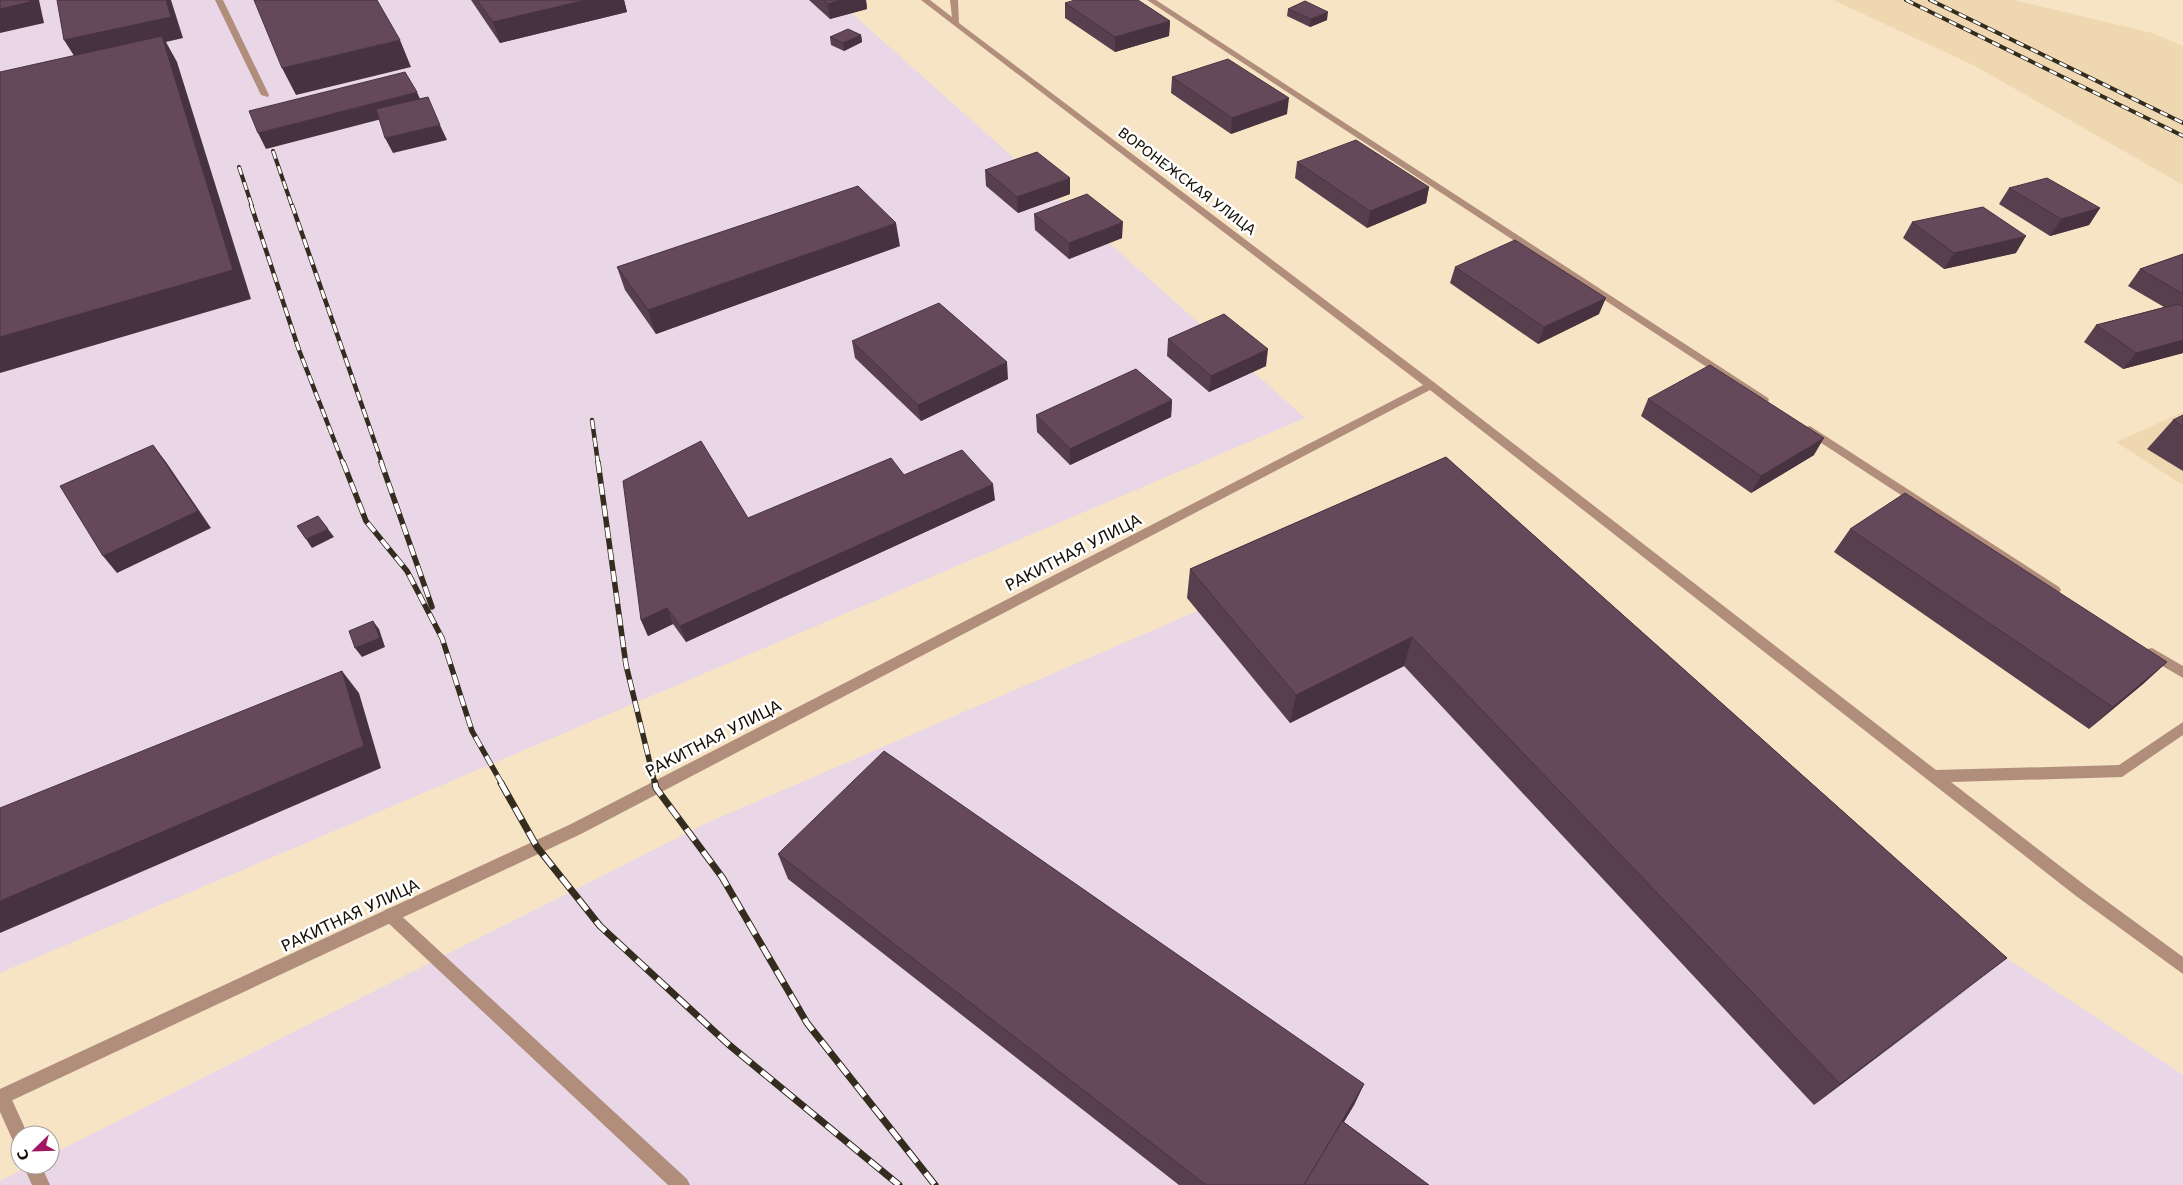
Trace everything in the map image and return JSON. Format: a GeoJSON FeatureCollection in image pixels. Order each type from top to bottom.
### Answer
{"type":"FeatureCollection","features":[{"type":"Feature","properties":{"kind":"street"},"geometry":{"type":"LineString","coordinates":[[219,0],[266,95]]}},
{"type":"Feature","properties":{"kind":"street","name":"ВОРОНЕЖСКАЯ УЛИЦА"},"geometry":{"type":"LineString","coordinates":[[925,0],[1431,385],[2081,892],[2183,966]]}},
{"type":"Feature","properties":{"kind":"street"},"geometry":{"type":"LineString","coordinates":[[954,0],[956,22]]}},
{"type":"Feature","properties":{"kind":"street"},"geometry":{"type":"LineString","coordinates":[[1150,0],[1775,407]]}},
{"type":"Feature","properties":{"kind":"street","name":"РАКИТНАЯ УЛИЦА"},"geometry":{"type":"LineString","coordinates":[[1,1098],[584,825],[1431,385]]}},
{"type":"Feature","properties":{"kind":"street"},"geometry":{"type":"LineString","coordinates":[[1800,424],[2066,597]]}},
{"type":"Feature","properties":{"kind":"street"},"geometry":{"type":"LineString","coordinates":[[2141,646],[2183,673]]}},
{"type":"Feature","properties":{"kind":"street"},"geometry":{"type":"LineString","coordinates":[[1932,776],[2122,771],[2183,728]]}},
{"type":"Feature","properties":{"kind":"street"},"geometry":{"type":"LineString","coordinates":[[390,915],[681,1185]]}},
{"type":"Feature","properties":{"kind":"street"},"geometry":{"type":"LineString","coordinates":[[1,1098],[14,1125]]}},
{"type":"Feature","properties":{"kind":"shaded area"},"geometry":{"type":"Polygon","coordinates":[[[0,0],[837,0],[1305,418],[0,973],[0,0]]]}},
{"type":"Feature","properties":{"kind":"shaded area"},"geometry":{"type":"Polygon","coordinates":[[[1833,0],[2014,0],[2152,33],[2183,46],[2183,185],[1975,66],[1833,0]]]}},
{"type":"Feature","properties":{"kind":"shaded area"},"geometry":{"type":"Polygon","coordinates":[[[2183,412],[2183,485],[2116,442],[2183,412]]]}},
{"type":"Feature","properties":{"kind":"shaded area"},"geometry":{"type":"Polygon","coordinates":[[[1466,495],[2003,956],[2183,1075],[2183,1185],[0,1185],[0,1181],[12,1175],[60,1175],[60,1150],[707,823],[1466,495]]]}},
{"type":"Feature","properties":{"kind":"building"},"geometry":{"type":"Polygon","coordinates":[[[0,0],[30,0],[30,2],[0,9],[0,0]]]}},
{"type":"Feature","properties":{"kind":"building"},"geometry":{"type":"Polygon","coordinates":[[[57,0],[166,0],[171,17],[64,40],[57,0]]]}},
{"type":"Feature","properties":{"kind":"building"},"geometry":{"type":"Polygon","coordinates":[[[254,0],[377,0],[400,40],[282,68],[254,0]]]}},
{"type":"Feature","properties":{"kind":"building"},"geometry":{"type":"Polygon","coordinates":[[[477,0],[586,0],[493,22],[477,0]]]}},
{"type":"Feature","properties":{"kind":"building"},"geometry":{"type":"Polygon","coordinates":[[[823,0],[842,0],[828,4],[823,0]]]}},
{"type":"Feature","properties":{"kind":"building"},"geometry":{"type":"Polygon","coordinates":[[[1075,0],[1138,0],[1170,21],[1115,37],[1065,3],[1075,0]]]}},
{"type":"Feature","properties":{"kind":"building"},"geometry":{"type":"Polygon","coordinates":[[[1305,1],[1328,12],[1311,19],[1288,9],[1305,1]]]}},
{"type":"Feature","properties":{"kind":"building"},"geometry":{"type":"Polygon","coordinates":[[[848,29],[861,35],[843,43],[830,37],[848,29]]]}},
{"type":"Feature","properties":{"kind":"building"},"geometry":{"type":"Polygon","coordinates":[[[162,36],[233,270],[0,337],[0,72],[162,36]]]}},
{"type":"Feature","properties":{"kind":"building"},"geometry":{"type":"Polygon","coordinates":[[[1228,59],[1289,98],[1232,118],[1172,77],[1228,59]]]}},
{"type":"Feature","properties":{"kind":"building"},"geometry":{"type":"Polygon","coordinates":[[[405,72],[417,92],[258,133],[249,111],[405,72]]]}},
{"type":"Feature","properties":{"kind":"building"},"geometry":{"type":"Polygon","coordinates":[[[428,97],[440,125],[385,138],[376,109],[428,97]]]}},
{"type":"Feature","properties":{"kind":"building"},"geometry":{"type":"Polygon","coordinates":[[[1356,140],[1429,187],[1370,211],[1297,162],[1356,140]]]}},
{"type":"Feature","properties":{"kind":"building"},"geometry":{"type":"Polygon","coordinates":[[[1037,152],[1070,178],[1017,197],[985,170],[1037,152]]]}},
{"type":"Feature","properties":{"kind":"building"},"geometry":{"type":"Polygon","coordinates":[[[2047,178],[2100,208],[2061,219],[2009,188],[2047,178]]]}},
{"type":"Feature","properties":{"kind":"building"},"geometry":{"type":"Polygon","coordinates":[[[858,186],[896,223],[648,310],[617,267],[858,186]]]}},
{"type":"Feature","properties":{"kind":"building"},"geometry":{"type":"Polygon","coordinates":[[[1087,194],[1123,222],[1069,243],[1034,214],[1087,194]]]}},
{"type":"Feature","properties":{"kind":"building"},"geometry":{"type":"Polygon","coordinates":[[[1983,207],[2026,236],[1954,253],[1912,222],[1983,207]]]}},
{"type":"Feature","properties":{"kind":"building"},"geometry":{"type":"Polygon","coordinates":[[[1515,240],[1606,298],[1544,327],[1455,267],[1515,240]]]}},
{"type":"Feature","properties":{"kind":"building"},"geometry":{"type":"Polygon","coordinates":[[[2183,254],[2183,294],[2140,269],[2183,254]]]}},
{"type":"Feature","properties":{"kind":"building"},"geometry":{"type":"Polygon","coordinates":[[[939,303],[1007,362],[918,405],[852,341],[939,303]]]}},
{"type":"Feature","properties":{"kind":"building"},"geometry":{"type":"Polygon","coordinates":[[[2178,304],[2183,307],[2183,340],[2136,353],[2096,325],[2178,304]]]}},
{"type":"Feature","properties":{"kind":"building"},"geometry":{"type":"Polygon","coordinates":[[[1224,314],[1268,349],[1211,376],[1168,339],[1224,314]]]}},
{"type":"Feature","properties":{"kind":"building"},"geometry":{"type":"Polygon","coordinates":[[[1710,365],[1824,438],[1761,476],[1648,399],[1710,365]]]}},
{"type":"Feature","properties":{"kind":"building"},"geometry":{"type":"Polygon","coordinates":[[[1136,369],[1172,400],[1070,449],[1036,415],[1136,369]]]}},
{"type":"Feature","properties":{"kind":"building"},"geometry":{"type":"Polygon","coordinates":[[[2183,415],[2183,426],[2173,420],[2183,415]]]}},
{"type":"Feature","properties":{"kind":"building"},"geometry":{"type":"Polygon","coordinates":[[[701,441],[748,518],[891,458],[904,475],[962,450],[993,484],[680,626],[667,608],[641,620],[623,481],[701,441]]]}},
{"type":"Feature","properties":{"kind":"building"},"geometry":{"type":"Polygon","coordinates":[[[153,445],[198,511],[103,556],[60,486],[153,445]]]}},
{"type":"Feature","properties":{"kind":"building"},"geometry":{"type":"Polygon","coordinates":[[[1446,457],[2007,958],[1840,1084],[1412,637],[1296,695],[1190,569],[1446,457]]]}},
{"type":"Feature","properties":{"kind":"building"},"geometry":{"type":"Polygon","coordinates":[[[1905,493],[2167,662],[2113,707],[1850,529],[1905,493]]]}},
{"type":"Feature","properties":{"kind":"building"},"geometry":{"type":"Polygon","coordinates":[[[318,516],[328,529],[306,539],[297,526],[318,516]]]}},
{"type":"Feature","properties":{"kind":"building"},"geometry":{"type":"Polygon","coordinates":[[[373,621],[380,638],[355,648],[349,631],[373,621]]]}},
{"type":"Feature","properties":{"kind":"building"},"geometry":{"type":"Polygon","coordinates":[[[342,671],[364,746],[0,901],[0,808],[342,671]]]}},
{"type":"Feature","properties":{"kind":"building"},"geometry":{"type":"Polygon","coordinates":[[[884,751],[1364,1084],[1304,1185],[1206,1185],[778,854],[884,751]]]}},
{"type":"Feature","properties":{"kind":"building"},"geometry":{"type":"Polygon","coordinates":[[[1342,1121],[1429,1185],[1304,1185],[1342,1121]]]}},
{"type":"Feature","properties":{"kind":"railway"},"geometry":{"type":"LineString","coordinates":[[1906,0],[2183,136]]}},
{"type":"Feature","properties":{"kind":"railway"},"geometry":{"type":"LineString","coordinates":[[1930,0],[2183,123]]}},
{"type":"Feature","properties":{"kind":"railway"},"geometry":{"type":"LineString","coordinates":[[273,151],[292,206]]}},
{"type":"Feature","properties":{"kind":"railway"},"geometry":{"type":"LineString","coordinates":[[239,167],[252,206]]}},
{"type":"Feature","properties":{"kind":"railway"},"geometry":{"type":"LineString","coordinates":[[251,205],[299,350],[343,463]]}},
{"type":"Feature","properties":{"kind":"railway"},"geometry":{"type":"LineString","coordinates":[[292,205],[382,463]]}},
{"type":"Feature","properties":{"kind":"railway"},"geometry":{"type":"LineString","coordinates":[[592,420],[598,463]]}},
{"type":"Feature","properties":{"kind":"railway"},"geometry":{"type":"LineString","coordinates":[[343,462],[366,521],[407,571],[442,638],[472,731],[502,784]]}},
{"type":"Feature","properties":{"kind":"railway"},"geometry":{"type":"LineString","coordinates":[[381,462],[432,607]]}},
{"type":"Feature","properties":{"kind":"railway"},"geometry":{"type":"LineString","coordinates":[[598,462],[626,665],[655,784]]}},
{"type":"Feature","properties":{"kind":"railway"},"geometry":{"type":"LineString","coordinates":[[501,783],[537,847],[600,926],[728,1044],[899,1185]]}},
{"type":"Feature","properties":{"kind":"railway"},"geometry":{"type":"LineString","coordinates":[[655,783],[656,788],[722,877],[807,1023],[935,1185]]}}]}
